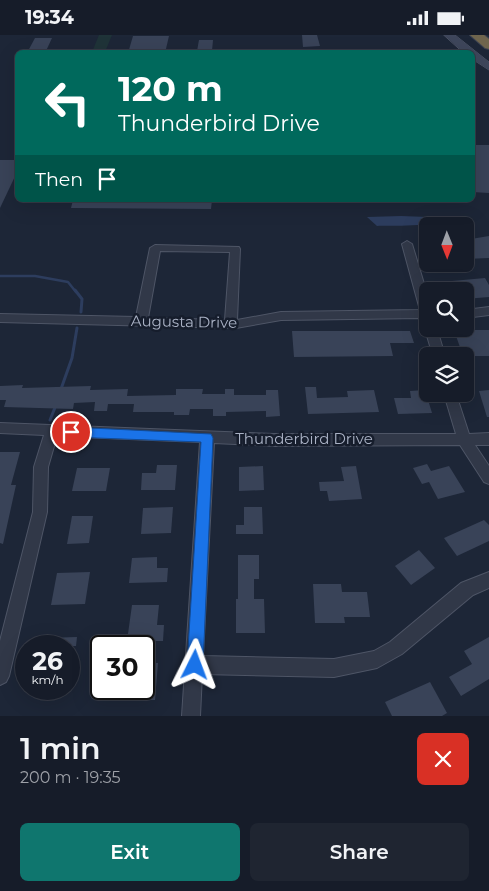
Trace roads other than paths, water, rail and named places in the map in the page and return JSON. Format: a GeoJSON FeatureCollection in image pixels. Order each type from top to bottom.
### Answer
{"type":"FeatureCollection","features":[{"type":"Feature","properties":{"kind":"highway"},"geometry":{"type":"LineString","coordinates":[[476,35],[489,45]]}},
{"type":"Feature","properties":{"kind":"main road"},"geometry":{"type":"LineString","coordinates":[[453,37],[468,50]]}},
{"type":"Feature","properties":{"kind":"main road"},"geometry":{"type":"LineString","coordinates":[[475,55],[489,67]]}},
{"type":"Feature","properties":{"kind":"street"},"geometry":{"type":"LineString","coordinates":[[407,244],[419,287]]}},
{"type":"Feature","properties":{"kind":"street"},"geometry":{"type":"LineString","coordinates":[[141,322],[155,248],[235,249],[231,324]]}},
{"type":"Feature","properties":{"kind":"street"},"geometry":{"type":"LineString","coordinates":[[474,313],[489,311]]}},
{"type":"Feature","properties":{"kind":"street","name":"Augusta Drive"},"geometry":{"type":"LineString","coordinates":[[0,318],[231,324],[281,315],[419,315]]}},
{"type":"Feature","properties":{"kind":"street"},"geometry":{"type":"LineString","coordinates":[[452,402],[464,439],[489,478]]}},
{"type":"Feature","properties":{"kind":"street","name":"Thunderbird Drive"},"geometry":{"type":"LineString","coordinates":[[0,428],[274,440],[489,439]]}},
{"type":"Feature","properties":{"kind":"street"},"geometry":{"type":"LineString","coordinates":[[0,676],[40,512],[41,467],[52,431]]}},
{"type":"Feature","properties":{"kind":"street"},"geometry":{"type":"LineString","coordinates":[[191,716],[207,438]]}},
{"type":"Feature","properties":{"kind":"street"},"geometry":{"type":"LineString","coordinates":[[195,665],[334,668],[377,659],[396,648],[468,589],[489,580]]}},
{"type":"Feature","properties":{"kind":"water"},"geometry":{"type":"Polygon","coordinates":[[[401,216],[428,217],[419,217],[419,224],[377,226],[367,217],[401,216]]]}},
{"type":"Feature","properties":{"kind":"waterway"},"geometry":{"type":"LineString","coordinates":[[0,276],[35,276],[68,282],[76,292]]}},
{"type":"Feature","properties":{"kind":"waterway"},"geometry":{"type":"LineString","coordinates":[[75,290],[82,299],[81,312]]}},
{"type":"Feature","properties":{"kind":"waterway"},"geometry":{"type":"LineString","coordinates":[[61,389],[72,358],[77,328]]}},
{"type":"Feature","properties":{"kind":"waterway"},"geometry":{"type":"LineString","coordinates":[[50,420],[56,405]]}}]}
